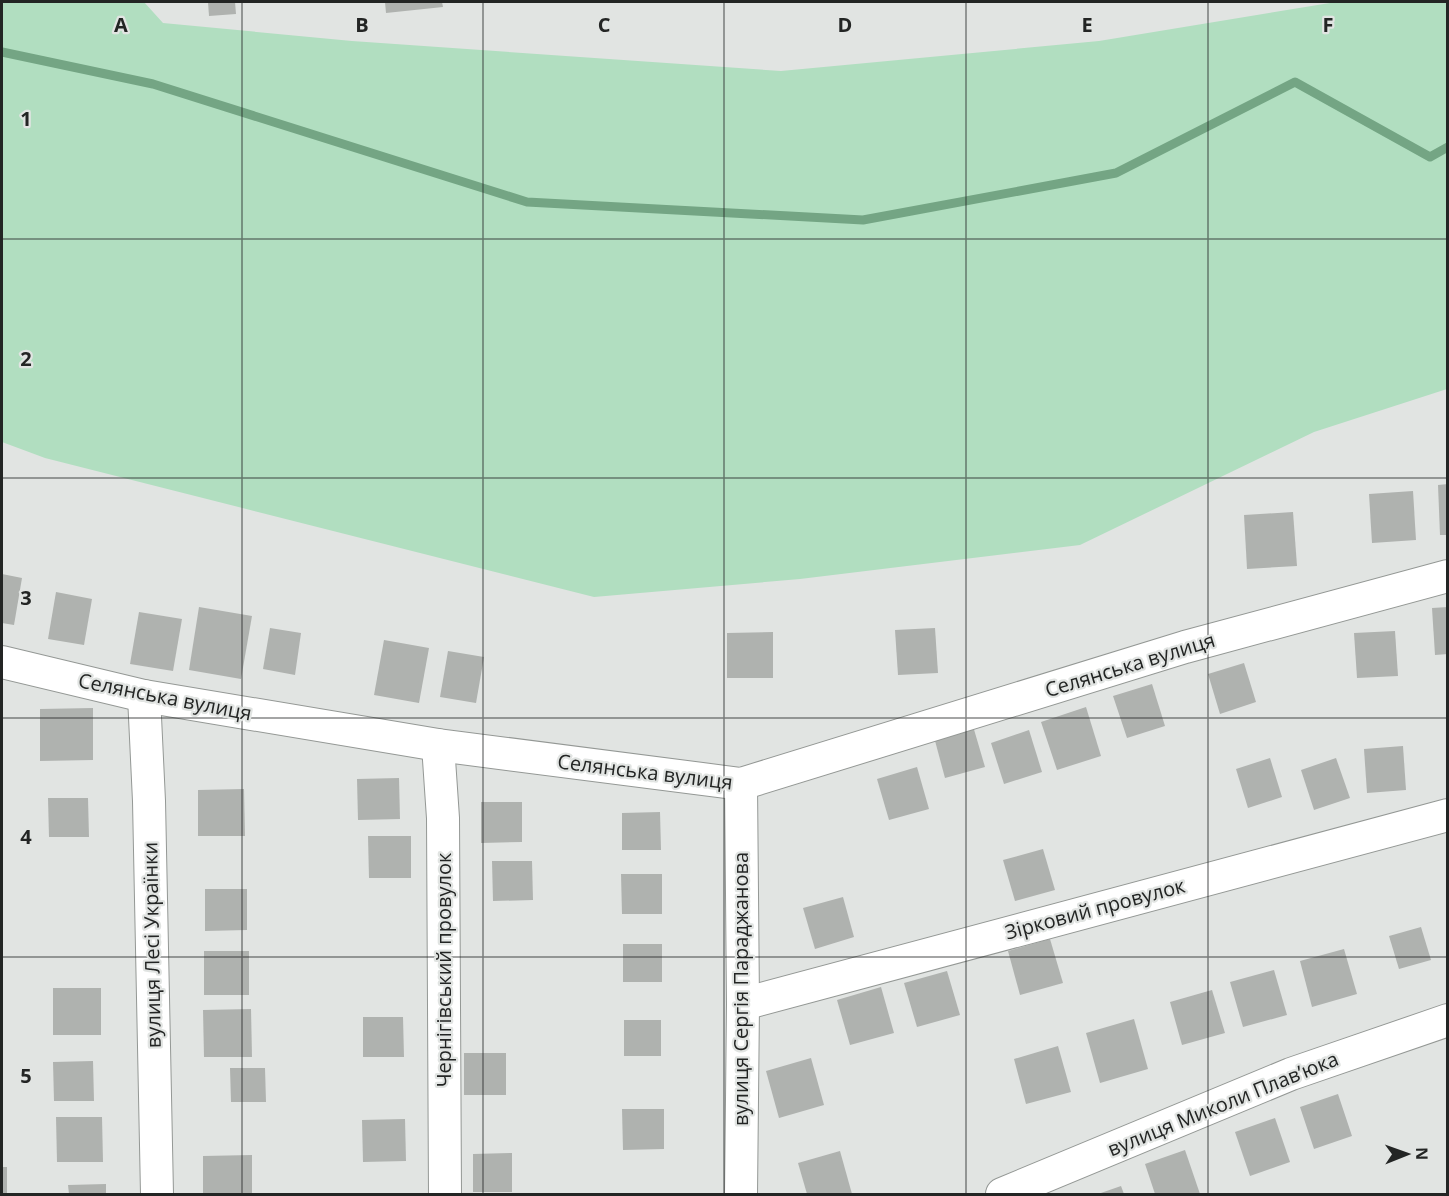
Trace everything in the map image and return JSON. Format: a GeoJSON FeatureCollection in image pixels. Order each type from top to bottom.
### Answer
{"type":"FeatureCollection","features":[{"type":"Feature","properties":{"kind":"street","name":"Селянська вулиця"},"geometry":{"type":"LineString","coordinates":[[2,662],[144,696],[438,745],[741,784],[1185,647],[1448,576]]}},
{"type":"Feature","properties":{"kind":"street","name":"вулиця Лесі Українки"},"geometry":{"type":"LineString","coordinates":[[144,696],[149,801],[158,1194]]}},
{"type":"Feature","properties":{"kind":"street","name":"Чернігівський провулок"},"geometry":{"type":"LineString","coordinates":[[438,745],[443,818],[445,1194]]}},
{"type":"Feature","properties":{"kind":"street","name":"вулиця Сергія Параджанова"},"geometry":{"type":"LineString","coordinates":[[741,784],[743,1004],[741,1194]]}},
{"type":"Feature","properties":{"kind":"street","name":"Зірковий провулок"},"geometry":{"type":"LineString","coordinates":[[743,1004],[1448,815]]}},
{"type":"Feature","properties":{"kind":"street","name":"вулиця Миколи Плавʼюка"},"geometry":{"type":"LineString","coordinates":[[1002,1194],[1291,1074],[1448,1020]]}},
{"type":"Feature","properties":{"kind":"green space"},"geometry":{"type":"Polygon","coordinates":[[[2,2],[144,2],[163,23],[352,41],[781,71],[1099,41],[1336,2],[1447,2],[1447,389],[1314,432],[1080,545],[800,579],[594,597],[45,458],[2,442],[2,2]]]}},
{"type":"Feature","properties":{"kind":"building"},"geometry":{"type":"Polygon","coordinates":[[[208,2],[235,2],[236,14],[209,16],[208,2]]]}},
{"type":"Feature","properties":{"kind":"building"},"geometry":{"type":"Polygon","coordinates":[[[385,2],[442,2],[443,7],[386,13],[385,2]]]}},
{"type":"Feature","properties":{"kind":"building"},"geometry":{"type":"Polygon","coordinates":[[[1448,484],[1448,535],[1440,535],[1438,485],[1448,484]]]}},
{"type":"Feature","properties":{"kind":"building"},"geometry":{"type":"Polygon","coordinates":[[[1413,491],[1416,540],[1372,543],[1369,494],[1413,491]]]}},
{"type":"Feature","properties":{"kind":"building"},"geometry":{"type":"Polygon","coordinates":[[[1293,512],[1297,566],[1247,569],[1244,515],[1293,512]]]}},
{"type":"Feature","properties":{"kind":"building"},"geometry":{"type":"Polygon","coordinates":[[[2,574],[22,578],[14,625],[2,623],[2,574]]]}},
{"type":"Feature","properties":{"kind":"building"},"geometry":{"type":"Polygon","coordinates":[[[56,592],[92,599],[84,645],[48,639],[56,592]]]}},
{"type":"Feature","properties":{"kind":"building"},"geometry":{"type":"Polygon","coordinates":[[[199,607],[252,616],[241,679],[189,670],[199,607]]]}},
{"type":"Feature","properties":{"kind":"building"},"geometry":{"type":"Polygon","coordinates":[[[1448,607],[1448,654],[1435,655],[1432,608],[1448,607]]]}},
{"type":"Feature","properties":{"kind":"building"},"geometry":{"type":"Polygon","coordinates":[[[139,612],[182,619],[173,671],[130,664],[139,612]]]}},
{"type":"Feature","properties":{"kind":"building"},"geometry":{"type":"Polygon","coordinates":[[[270,628],[301,633],[295,675],[263,669],[270,628]]]}},
{"type":"Feature","properties":{"kind":"building"},"geometry":{"type":"Polygon","coordinates":[[[935,628],[938,673],[898,675],[895,630],[935,628]]]}},
{"type":"Feature","properties":{"kind":"building"},"geometry":{"type":"Polygon","coordinates":[[[1395,631],[1398,676],[1357,678],[1354,633],[1395,631]]]}},
{"type":"Feature","properties":{"kind":"building"},"geometry":{"type":"Polygon","coordinates":[[[773,632],[773,678],[727,678],[727,633],[773,632]]]}},
{"type":"Feature","properties":{"kind":"building"},"geometry":{"type":"Polygon","coordinates":[[[384,640],[429,648],[419,703],[374,695],[384,640]]]}},
{"type":"Feature","properties":{"kind":"building"},"geometry":{"type":"Polygon","coordinates":[[[448,651],[484,657],[476,703],[440,697],[448,651]]]}},
{"type":"Feature","properties":{"kind":"building"},"geometry":{"type":"Polygon","coordinates":[[[1244,663],[1256,702],[1220,714],[1208,674],[1244,663]]]}},
{"type":"Feature","properties":{"kind":"building"},"geometry":{"type":"Polygon","coordinates":[[[1152,684],[1165,726],[1127,738],[1113,696],[1152,684]]]}},
{"type":"Feature","properties":{"kind":"building"},"geometry":{"type":"Polygon","coordinates":[[[1086,707],[1101,756],[1057,770],[1041,722],[1086,707]]]}},
{"type":"Feature","properties":{"kind":"building"},"geometry":{"type":"Polygon","coordinates":[[[93,708],[93,760],[40,761],[40,709],[93,708]]]}},
{"type":"Feature","properties":{"kind":"building"},"geometry":{"type":"Polygon","coordinates":[[[973,726],[985,767],[945,778],[934,737],[973,726]]]}},
{"type":"Feature","properties":{"kind":"building"},"geometry":{"type":"Polygon","coordinates":[[[1029,730],[1042,772],[1004,784],[991,743],[1029,730]]]}},
{"type":"Feature","properties":{"kind":"building"},"geometry":{"type":"Polygon","coordinates":[[[1403,746],[1406,790],[1367,793],[1364,749],[1403,746]]]}},
{"type":"Feature","properties":{"kind":"building"},"geometry":{"type":"Polygon","coordinates":[[[1270,758],[1282,797],[1248,808],[1236,769],[1270,758]]]}},
{"type":"Feature","properties":{"kind":"building"},"geometry":{"type":"Polygon","coordinates":[[[1336,758],[1350,798],[1314,810],[1301,770],[1336,758]]]}},
{"type":"Feature","properties":{"kind":"building"},"geometry":{"type":"Polygon","coordinates":[[[917,767],[929,809],[889,820],[877,779],[917,767]]]}},
{"type":"Feature","properties":{"kind":"building"},"geometry":{"type":"Polygon","coordinates":[[[399,778],[400,819],[358,820],[357,779],[399,778]]]}},
{"type":"Feature","properties":{"kind":"building"},"geometry":{"type":"Polygon","coordinates":[[[244,789],[245,836],[198,836],[198,790],[244,789]]]}},
{"type":"Feature","properties":{"kind":"building"},"geometry":{"type":"Polygon","coordinates":[[[48,798],[88,798],[89,837],[49,837],[48,798]]]}},
{"type":"Feature","properties":{"kind":"building"},"geometry":{"type":"Polygon","coordinates":[[[481,802],[522,802],[522,842],[481,843],[481,802]]]}},
{"type":"Feature","properties":{"kind":"building"},"geometry":{"type":"Polygon","coordinates":[[[660,812],[661,850],[622,850],[622,813],[660,812]]]}},
{"type":"Feature","properties":{"kind":"building"},"geometry":{"type":"Polygon","coordinates":[[[368,836],[411,836],[411,878],[369,878],[368,836]]]}},
{"type":"Feature","properties":{"kind":"building"},"geometry":{"type":"Polygon","coordinates":[[[1043,849],[1055,890],[1015,901],[1003,860],[1043,849]]]}},
{"type":"Feature","properties":{"kind":"building"},"geometry":{"type":"Polygon","coordinates":[[[492,861],[532,861],[533,900],[493,901],[492,861]]]}},
{"type":"Feature","properties":{"kind":"building"},"geometry":{"type":"Polygon","coordinates":[[[621,874],[662,874],[662,914],[622,914],[621,874]]]}},
{"type":"Feature","properties":{"kind":"building"},"geometry":{"type":"Polygon","coordinates":[[[205,889],[247,889],[247,930],[205,931],[205,889]]]}},
{"type":"Feature","properties":{"kind":"building"},"geometry":{"type":"Polygon","coordinates":[[[843,897],[854,937],[815,949],[803,908],[843,897]]]}},
{"type":"Feature","properties":{"kind":"building"},"geometry":{"type":"Polygon","coordinates":[[[1421,927],[1431,960],[1399,969],[1389,936],[1421,927]]]}},
{"type":"Feature","properties":{"kind":"building"},"geometry":{"type":"Polygon","coordinates":[[[1050,939],[1063,983],[1020,995],[1008,951],[1050,939]]]}},
{"type":"Feature","properties":{"kind":"building"},"geometry":{"type":"Polygon","coordinates":[[[623,944],[662,944],[662,982],[623,982],[623,944]]]}},
{"type":"Feature","properties":{"kind":"building"},"geometry":{"type":"Polygon","coordinates":[[[1344,949],[1357,994],[1312,1007],[1300,961],[1344,949]]]}},
{"type":"Feature","properties":{"kind":"building"},"geometry":{"type":"Polygon","coordinates":[[[204,951],[249,951],[249,995],[204,995],[204,951]]]}},
{"type":"Feature","properties":{"kind":"building"},"geometry":{"type":"Polygon","coordinates":[[[1274,970],[1287,1015],[1243,1027],[1230,982],[1274,970]]]}},
{"type":"Feature","properties":{"kind":"building"},"geometry":{"type":"Polygon","coordinates":[[[947,971],[960,1015],[917,1027],[904,983],[947,971]]]}},
{"type":"Feature","properties":{"kind":"building"},"geometry":{"type":"Polygon","coordinates":[[[881,987],[894,1033],[850,1045],[837,1000],[881,987]]]}},
{"type":"Feature","properties":{"kind":"building"},"geometry":{"type":"Polygon","coordinates":[[[53,988],[101,988],[101,1035],[53,1035],[53,988]]]}},
{"type":"Feature","properties":{"kind":"building"},"geometry":{"type":"Polygon","coordinates":[[[1212,990],[1225,1033],[1182,1045],[1170,1002],[1212,990]]]}},
{"type":"Feature","properties":{"kind":"building"},"geometry":{"type":"Polygon","coordinates":[[[251,1009],[252,1057],[204,1057],[203,1010],[251,1009]]]}},
{"type":"Feature","properties":{"kind":"building"},"geometry":{"type":"Polygon","coordinates":[[[363,1017],[403,1017],[404,1057],[363,1057],[363,1017]]]}},
{"type":"Feature","properties":{"kind":"building"},"geometry":{"type":"Polygon","coordinates":[[[1134,1019],[1148,1069],[1100,1083],[1086,1033],[1134,1019]]]}},
{"type":"Feature","properties":{"kind":"building"},"geometry":{"type":"Polygon","coordinates":[[[624,1020],[661,1020],[661,1056],[624,1056],[624,1020]]]}},
{"type":"Feature","properties":{"kind":"building"},"geometry":{"type":"Polygon","coordinates":[[[1058,1046],[1071,1092],[1026,1104],[1014,1059],[1058,1046]]]}},
{"type":"Feature","properties":{"kind":"building"},"geometry":{"type":"Polygon","coordinates":[[[464,1053],[506,1053],[506,1095],[464,1095],[464,1053]]]}},
{"type":"Feature","properties":{"kind":"building"},"geometry":{"type":"Polygon","coordinates":[[[811,1058],[824,1105],[779,1118],[766,1071],[811,1058]]]}},
{"type":"Feature","properties":{"kind":"building"},"geometry":{"type":"Polygon","coordinates":[[[93,1061],[94,1101],[54,1101],[53,1062],[93,1061]]]}},
{"type":"Feature","properties":{"kind":"building"},"geometry":{"type":"Polygon","coordinates":[[[230,1068],[265,1068],[266,1102],[231,1102],[230,1068]]]}},
{"type":"Feature","properties":{"kind":"building"},"geometry":{"type":"Polygon","coordinates":[[[1338,1094],[1352,1136],[1314,1149],[1300,1107],[1338,1094]]]}},
{"type":"Feature","properties":{"kind":"building"},"geometry":{"type":"Polygon","coordinates":[[[622,1109],[664,1109],[664,1149],[623,1150],[622,1109]]]}},
{"type":"Feature","properties":{"kind":"building"},"geometry":{"type":"Polygon","coordinates":[[[56,1117],[102,1117],[103,1162],[57,1162],[56,1117]]]}},
{"type":"Feature","properties":{"kind":"building"},"geometry":{"type":"Polygon","coordinates":[[[1275,1118],[1290,1162],[1250,1176],[1235,1132],[1275,1118]]]}},
{"type":"Feature","properties":{"kind":"building"},"geometry":{"type":"Polygon","coordinates":[[[405,1119],[406,1161],[363,1162],[362,1120],[405,1119]]]}},
{"type":"Feature","properties":{"kind":"building"},"geometry":{"type":"Polygon","coordinates":[[[1185,1150],[1200,1194],[1155,1194],[1145,1164],[1185,1150]]]}},
{"type":"Feature","properties":{"kind":"building"},"geometry":{"type":"Polygon","coordinates":[[[840,1151],[852,1194],[807,1194],[798,1163],[840,1151]]]}},
{"type":"Feature","properties":{"kind":"building"},"geometry":{"type":"Polygon","coordinates":[[[512,1153],[512,1192],[473,1192],[473,1154],[512,1153]]]}},
{"type":"Feature","properties":{"kind":"building"},"geometry":{"type":"Polygon","coordinates":[[[252,1155],[252,1194],[203,1194],[203,1156],[252,1155]]]}},
{"type":"Feature","properties":{"kind":"building"},"geometry":{"type":"Polygon","coordinates":[[[2,1167],[7,1167],[7,1194],[2,1194],[2,1167]]]}},
{"type":"Feature","properties":{"kind":"building"},"geometry":{"type":"Polygon","coordinates":[[[106,1184],[106,1194],[69,1194],[68,1185],[106,1184]]]}},
{"type":"Feature","properties":{"kind":"building"},"geometry":{"type":"Polygon","coordinates":[[[1121,1186],[1124,1194],[1098,1194],[1121,1186]]]}},
{"type":"Feature","properties":{"kind":"waterway"},"geometry":{"type":"LineString","coordinates":[[2,52],[153,84],[527,202],[863,220],[1116,173],[1295,82],[1430,157],[1448,147]]}}]}
